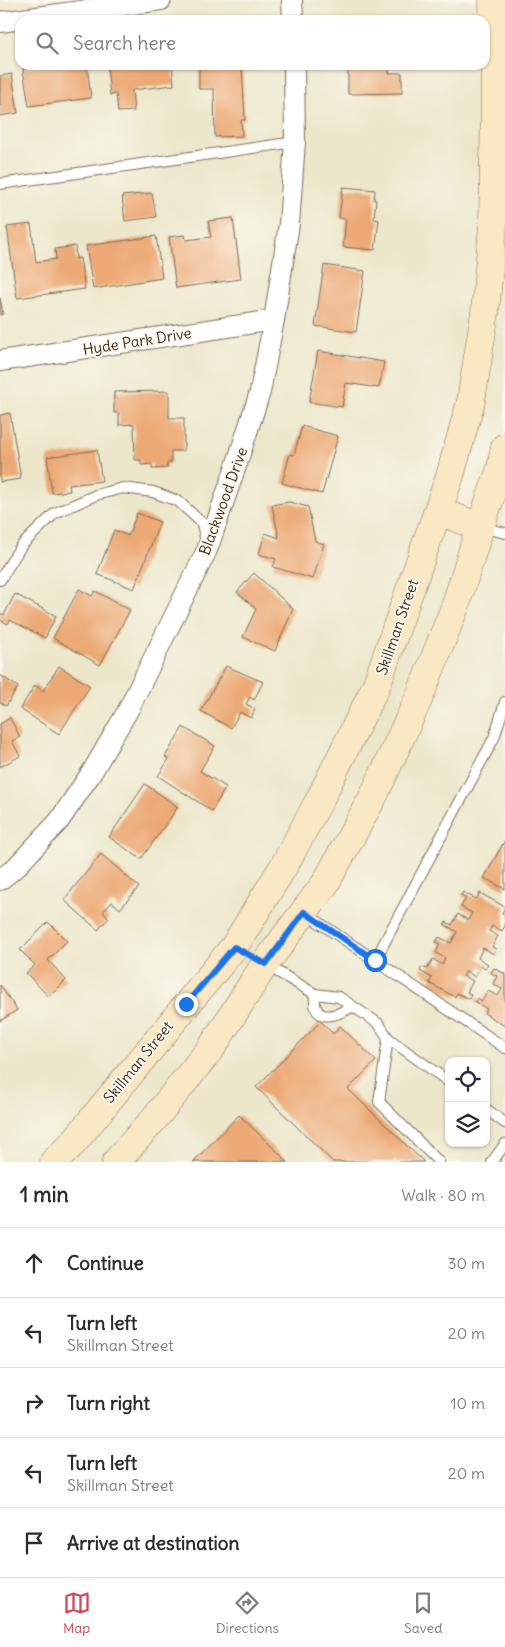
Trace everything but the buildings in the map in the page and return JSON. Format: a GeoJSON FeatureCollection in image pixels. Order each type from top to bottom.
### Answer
{"type":"FeatureCollection","features":[{"type":"Feature","properties":{"kind":"main road","name":"Skillman Street"},"geometry":{"type":"LineString","coordinates":[[54,1162],[73,1143],[234,947],[285,864],[320,799],[376,686],[438,511],[471,401],[485,312],[493,217],[495,96],[493,0]]}},
{"type":"Feature","properties":{"kind":"main road"},"geometry":{"type":"LineString","coordinates":[[116,1162],[212,1047],[266,964],[325,884],[373,797],[419,698],[456,604],[493,530],[504,461]]}},
{"type":"Feature","properties":{"kind":"main road"},"geometry":{"type":"LineString","coordinates":[[438,511],[493,530]]}},
{"type":"Feature","properties":{"kind":"main road"},"geometry":{"type":"LineString","coordinates":[[234,947],[266,964]]}},
{"type":"Feature","properties":{"kind":"street"},"geometry":{"type":"LineString","coordinates":[[51,15],[161,0]]}},
{"type":"Feature","properties":{"kind":"street"},"geometry":{"type":"LineString","coordinates":[[292,0],[293,15]]}},
{"type":"Feature","properties":{"kind":"street"},"geometry":{"type":"LineString","coordinates":[[0,22],[15,20]]}},
{"type":"Feature","properties":{"kind":"street","name":"Blackwood Drive"},"geometry":{"type":"LineString","coordinates":[[0,880],[59,821],[92,772],[127,712],[207,550],[260,392],[274,320],[289,224],[295,142],[294,70]]}},
{"type":"Feature","properties":{"kind":"street","name":"Hyde Park Drive"},"geometry":{"type":"LineString","coordinates":[[0,362],[274,320]]}},
{"type":"Feature","properties":{"kind":"lane"},"geometry":{"type":"LineString","coordinates":[[0,184],[295,142]]}},
{"type":"Feature","properties":{"kind":"lane"},"geometry":{"type":"LineString","coordinates":[[0,580],[22,546],[55,513],[96,495],[122,488],[153,492],[178,501],[202,523],[207,550]]}},
{"type":"Feature","properties":{"kind":"lane"},"geometry":{"type":"LineString","coordinates":[[375,960],[494,738],[505,702]]}},
{"type":"Feature","properties":{"kind":"lane"},"geometry":{"type":"LineString","coordinates":[[304,912],[505,1048]]}},
{"type":"Feature","properties":{"kind":"lane"},"geometry":{"type":"LineString","coordinates":[[266,964],[316,994],[339,997],[379,1024],[388,1038],[445,1079]]}},
{"type":"Feature","properties":{"kind":"lane"},"geometry":{"type":"LineString","coordinates":[[316,994],[314,1004],[316,1010],[322,1014],[334,1015],[352,1007]]}},
{"type":"Feature","properties":{"kind":"lane"},"geometry":{"type":"LineString","coordinates":[[388,1038],[379,1102],[439,1162]]}},
{"type":"Feature","properties":{"kind":"lane"},"geometry":{"type":"LineString","coordinates":[[490,1113],[505,1123]]}},
{"type":"Feature","properties":{"kind":"lane"},"geometry":{"type":"LineString","coordinates":[[492,1162],[505,1144]]}},
{"type":"Feature","properties":{"kind":"route"},"geometry":{"type":"LineString","coordinates":[[186,1004],[234,947],[266,964],[304,912],[375,960]]}}]}
